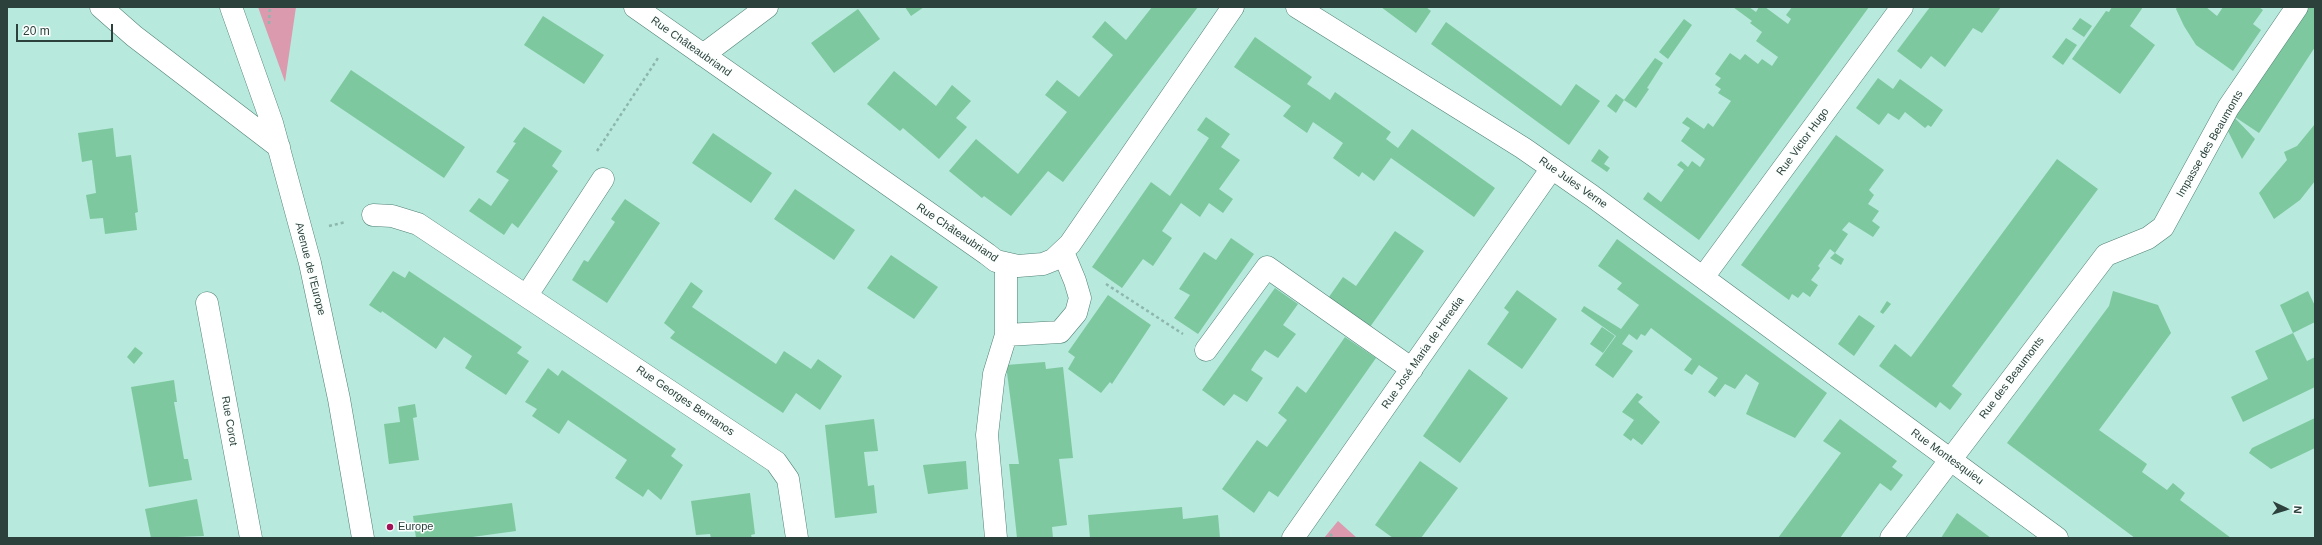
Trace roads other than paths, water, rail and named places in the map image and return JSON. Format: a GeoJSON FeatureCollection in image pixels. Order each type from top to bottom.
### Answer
{"type":"FeatureCollection","features":[{"type":"Feature","properties":{"kind":"street"},"geometry":{"type":"LineString","coordinates":[[101,7],[134,36],[279,147]]}},
{"type":"Feature","properties":{"kind":"street","name":"Avenue de l'Europe"},"geometry":{"type":"LineString","coordinates":[[230,7],[279,147],[316,286],[336,384],[363,538]]}},
{"type":"Feature","properties":{"kind":"street","name":"Rue Châteaubriand"},"geometry":{"type":"LineString","coordinates":[[635,7],[986,254],[1006,264],[1018,266],[1043,264],[1063,252],[1233,7]]}},
{"type":"Feature","properties":{"kind":"street"},"geometry":{"type":"LineString","coordinates":[[703,55],[767,7]]}},
{"type":"Feature","properties":{"kind":"street","name":"Rue Jules Verne"},"geometry":{"type":"LineString","coordinates":[[1296,7],[1552,168],[1704,276],[1837,377]]}},
{"type":"Feature","properties":{"kind":"street","name":"Rue Victor Hugo"},"geometry":{"type":"LineString","coordinates":[[1704,276],[1902,7]]}},
{"type":"Feature","properties":{"kind":"street","name":"Impasse des Beaumonts"},"geometry":{"type":"LineString","coordinates":[[2148,238],[2163,227],[2228,108],[2297,7]]}},
{"type":"Feature","properties":{"kind":"street","name":"Rue José Maria de Heredia"},"geometry":{"type":"LineString","coordinates":[[1293,538],[1552,168]]}},
{"type":"Feature","properties":{"kind":"street"},"geometry":{"type":"LineString","coordinates":[[527,295],[603,179]]}},
{"type":"Feature","properties":{"kind":"street","name":"Rue Georges Bernanos"},"geometry":{"type":"LineString","coordinates":[[373,215],[392,216],[418,224],[527,295],[776,462],[788,479],[797,538]]}},
{"type":"Feature","properties":{"kind":"street","name":"Rue des Beaumonts"},"geometry":{"type":"LineString","coordinates":[[1891,538],[2106,255],[2148,238]]}},
{"type":"Feature","properties":{"kind":"street"},"geometry":{"type":"LineString","coordinates":[[1006,335],[1060,332],[1076,313],[1080,298],[1075,281],[1063,252]]}},
{"type":"Feature","properties":{"kind":"street"},"geometry":{"type":"LineString","coordinates":[[996,538],[987,435],[994,374],[1006,335],[1006,264]]}},
{"type":"Feature","properties":{"kind":"street"},"geometry":{"type":"LineString","coordinates":[[1206,350],[1267,267],[1412,369]]}},
{"type":"Feature","properties":{"kind":"street","name":"Rue Corot"},"geometry":{"type":"LineString","coordinates":[[208,303],[250,538]]}},
{"type":"Feature","properties":{"kind":"street","name":"Rue Montesquieu"},"geometry":{"type":"LineString","coordinates":[[1837,377],[2057,538]]}},
{"type":"Feature","properties":{"kind":"place","name":"Europe"},"geometry":{"type":"Point","coordinates":[390,527]}}]}
